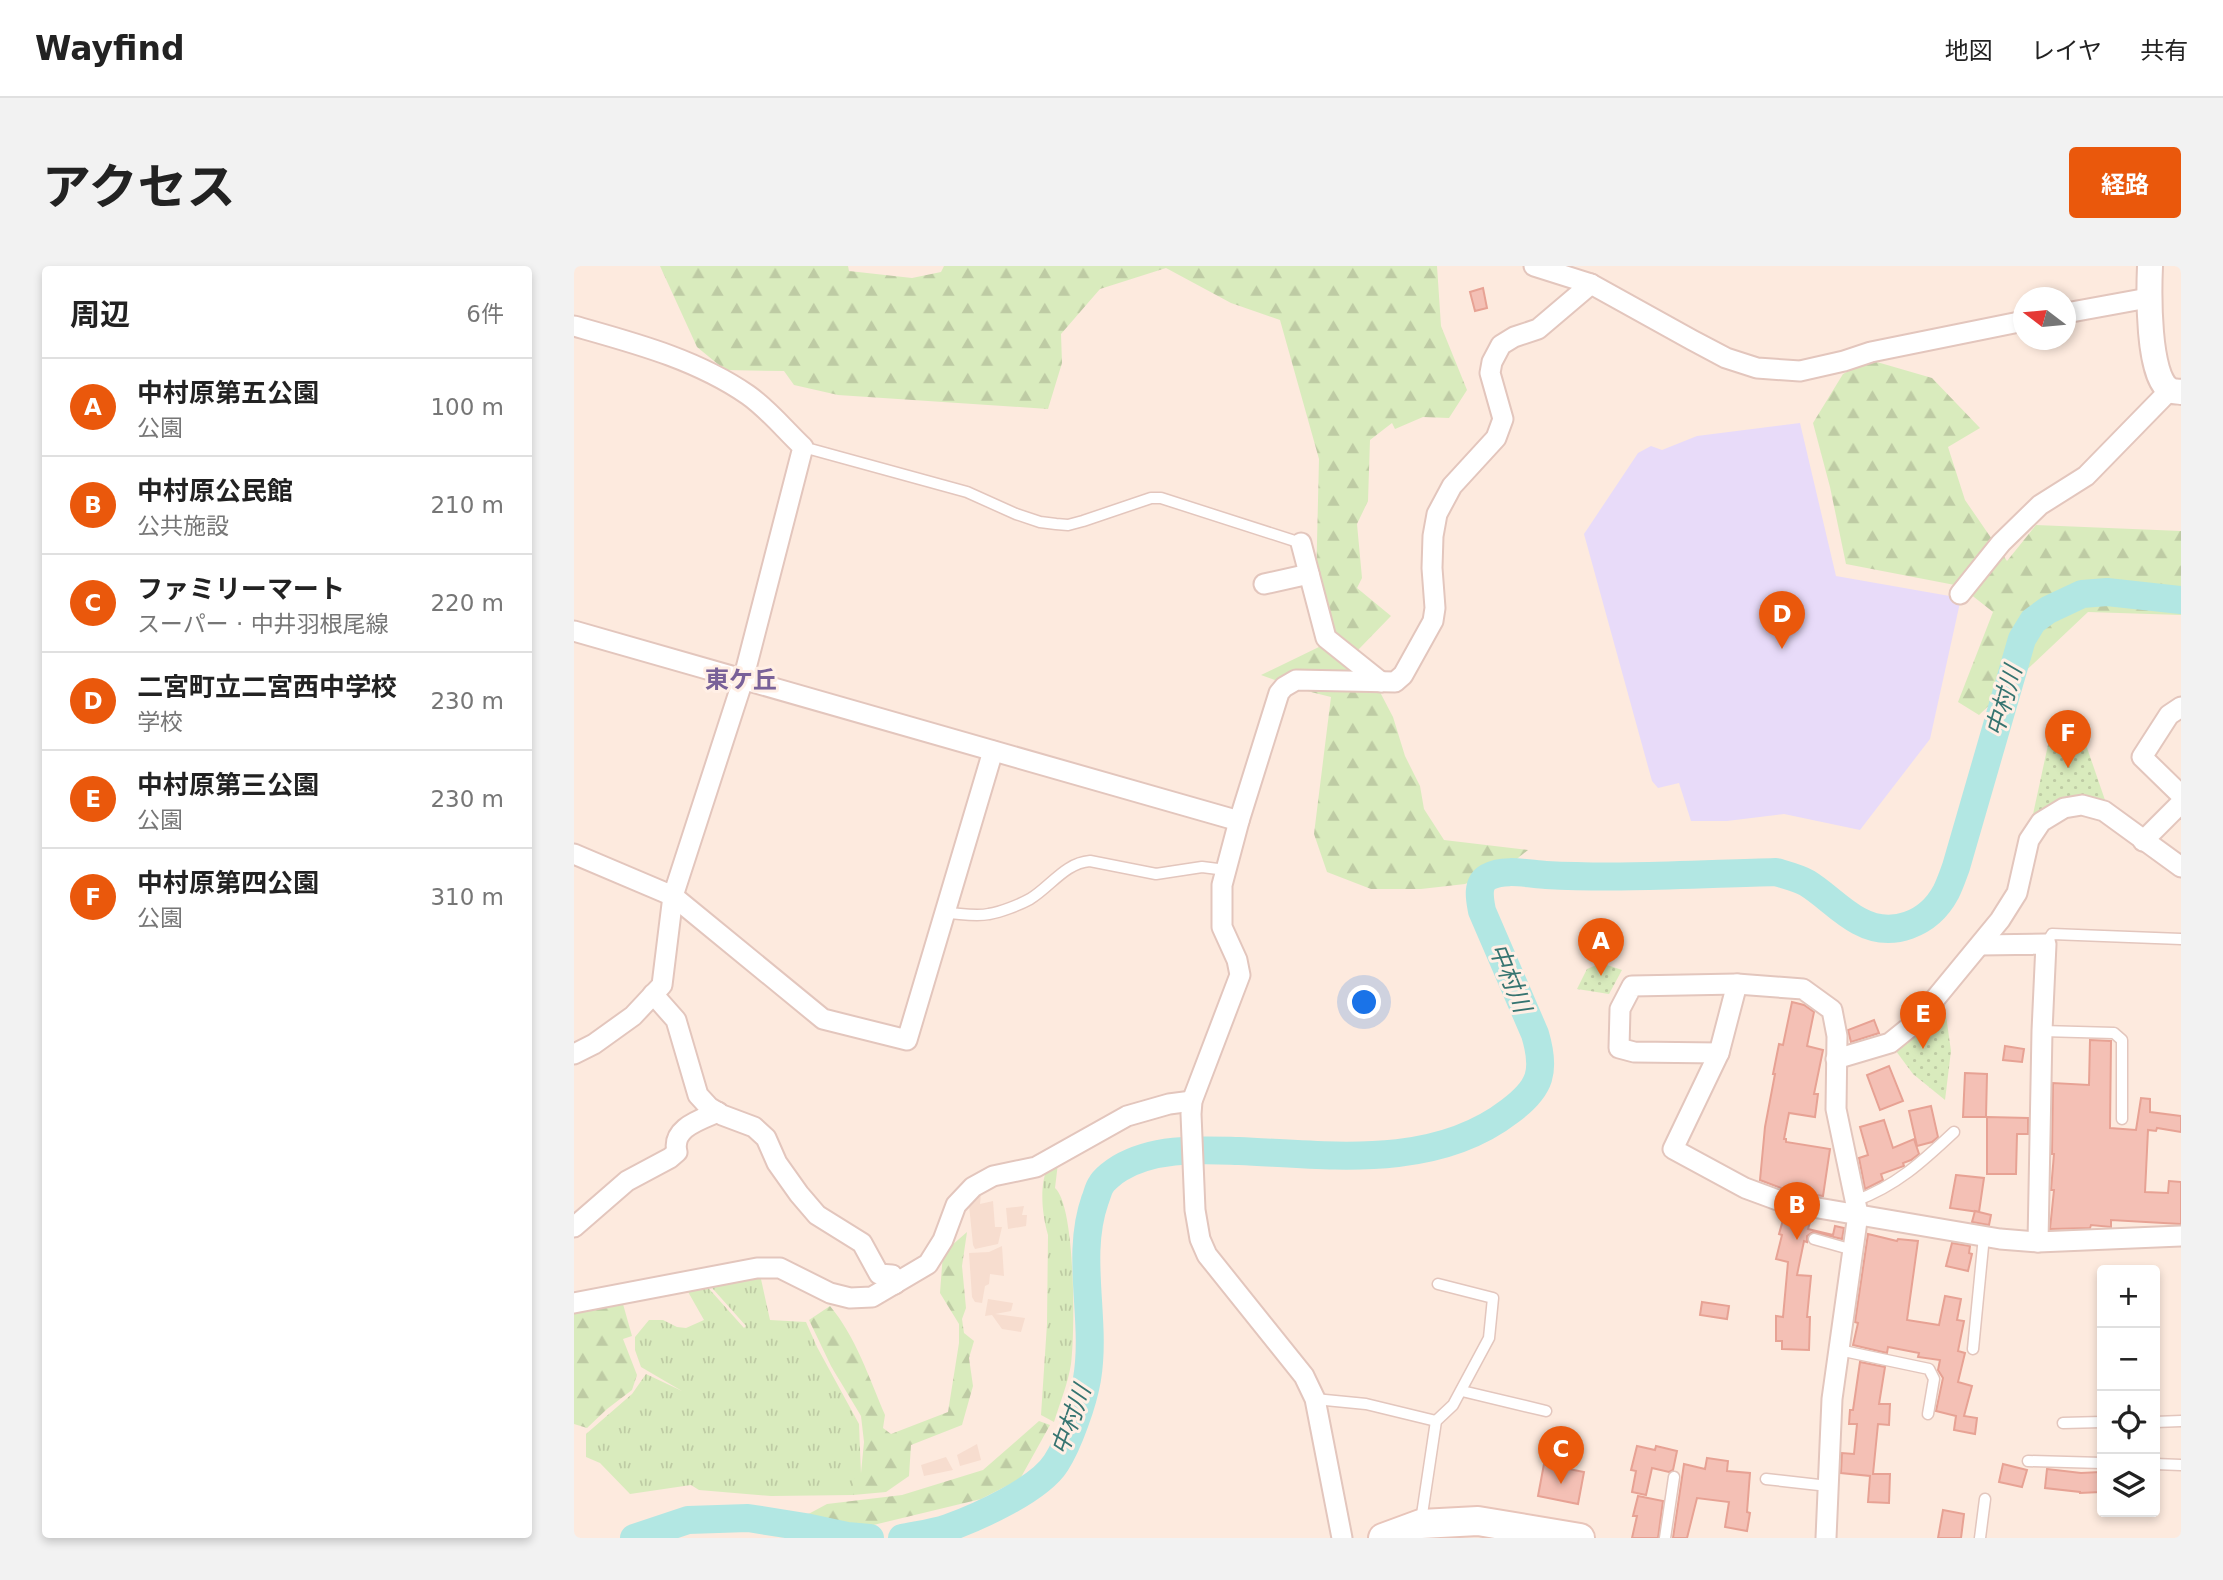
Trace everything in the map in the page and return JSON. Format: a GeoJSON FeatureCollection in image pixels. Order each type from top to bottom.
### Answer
{"type":"FeatureCollection","features":[{"type":"Feature","properties":{"kind":"main road"},"geometry":{"type":"LineString","coordinates":[[1383,1538],[1421,1524],[1478,1521],[1579,1538]]}},
{"type":"Feature","properties":{"kind":"street"},"geometry":{"type":"LineString","coordinates":[[1534,266],[1591,284],[1692,341],[1726,358],[1757,368],[1800,371],[1871,352],[2013,323]]}},
{"type":"Feature","properties":{"kind":"street"},"geometry":{"type":"LineString","coordinates":[[1960,594],[2001,543],[2040,505],[2085,476],[2176,391],[2164,384],[2154,353],[2148,298],[2150,266]]}},
{"type":"Feature","properties":{"kind":"street"},"geometry":{"type":"LineString","coordinates":[[1342,1538],[1315,1399],[1304,1376],[1283,1348],[1207,1255],[1197,1225],[1192,1108],[1240,975],[1237,960],[1222,928],[1222,885],[1279,693],[1296,680],[1395,682],[1403,675],[1433,621],[1433,537],[1442,501],[1452,486],[1496,438],[1502,425],[1503,419],[1490,373],[1496,353],[1508,340],[1538,330],[1591,284]]}},
{"type":"Feature","properties":{"kind":"street"},"geometry":{"type":"LineString","coordinates":[[2076,311],[2148,298]]}},
{"type":"Feature","properties":{"kind":"street"},"geometry":{"type":"LineString","coordinates":[[574,326],[656,349],[700,368],[749,396],[803,447],[743,680],[673,897],[662,985],[633,1016],[594,1044],[574,1054]]}},
{"type":"Feature","properties":{"kind":"street"},"geometry":{"type":"LineString","coordinates":[[1301,543],[1326,638],[1381,682]]}},
{"type":"Feature","properties":{"kind":"street"},"geometry":{"type":"LineString","coordinates":[[1263,583],[1309,574]]}},
{"type":"Feature","properties":{"kind":"street"},"geometry":{"type":"LineString","coordinates":[[574,631],[1239,821]]}},
{"type":"Feature","properties":{"kind":"street"},"geometry":{"type":"LineString","coordinates":[[2181,707],[2169,715],[2142,757],[2181,795]]}},
{"type":"Feature","properties":{"kind":"street"},"geometry":{"type":"LineString","coordinates":[[574,854],[673,897],[823,1019],[907,1040],[992,751]]}},
{"type":"Feature","properties":{"kind":"street"},"geometry":{"type":"LineString","coordinates":[[2143,841],[2181,803]]}},
{"type":"Feature","properties":{"kind":"street"},"geometry":{"type":"LineString","coordinates":[[1836,1059],[1891,1043],[1916,1022],[2000,920],[2017,893],[2029,840],[2041,822],[2064,808],[2082,805],[2104,811],[2181,867]]}},
{"type":"Feature","properties":{"kind":"street"},"geometry":{"type":"LineString","coordinates":[[1980,945],[2046,944],[2038,1242]]}},
{"type":"Feature","properties":{"kind":"street"},"geometry":{"type":"LineString","coordinates":[[1737,984],[1719,1053],[1673,1149],[1745,1188],[1783,1202],[1856,1207],[1984,1236],[2038,1242],[2181,1236]]}},
{"type":"Feature","properties":{"kind":"street"},"geometry":{"type":"LineString","coordinates":[[1719,1053],[1634,1052],[1619,1048],[1620,1009],[1632,986],[1737,984],[1804,989],[1832,1010],[1837,1036],[1836,1109],[1856,1207],[1853,1250],[1832,1399],[1826,1538]]}},
{"type":"Feature","properties":{"kind":"street"},"geometry":{"type":"LineString","coordinates":[[653,994],[676,1020],[698,1095],[709,1107],[754,1127],[766,1138],[778,1163],[817,1215],[862,1242],[879,1274],[892,1275],[895,1284]]}},
{"type":"Feature","properties":{"kind":"street"},"geometry":{"type":"LineString","coordinates":[[574,1303],[757,1268],[780,1268],[830,1293],[850,1298],[872,1297],[928,1264],[943,1240],[956,1205],[974,1187],[993,1176],[1036,1167],[1126,1116],[1169,1104],[1192,1108]]}},
{"type":"Feature","properties":{"kind":"street"},"geometry":{"type":"LineString","coordinates":[[574,1227],[627,1181],[677,1152],[675,1143],[678,1135],[690,1125],[718,1112]]}},
{"type":"Feature","properties":{"kind":"lane"},"geometry":{"type":"LineString","coordinates":[[803,447],[967,492],[1040,522],[1068,525],[1151,498],[1161,498],[1301,543]]}},
{"type":"Feature","properties":{"kind":"lane"},"geometry":{"type":"LineString","coordinates":[[944,913],[988,915],[1007,908],[1029,899],[1079,862],[1156,874],[1202,867],[1226,870]]}},
{"type":"Feature","properties":{"kind":"lane"},"geometry":{"type":"LineString","coordinates":[[2046,944],[2052,934],[2181,939]]}},
{"type":"Feature","properties":{"kind":"lane"},"geometry":{"type":"LineString","coordinates":[[2042,1031],[2114,1033],[2119,1036],[2122,1040],[2122,1119]]}},
{"type":"Feature","properties":{"kind":"lane"},"geometry":{"type":"LineString","coordinates":[[1856,1207],[1899,1180],[1954,1132]]}},
{"type":"Feature","properties":{"kind":"lane"},"geometry":{"type":"LineString","coordinates":[[1973,1349],[1984,1236]]}},
{"type":"Feature","properties":{"kind":"lane"},"geometry":{"type":"LineString","coordinates":[[1814,1239],[1853,1250]]}},
{"type":"Feature","properties":{"kind":"lane"},"geometry":{"type":"LineString","coordinates":[[1421,1524],[1436,1421],[1453,1405],[1462,1391],[1489,1338],[1493,1298],[1438,1284]]}},
{"type":"Feature","properties":{"kind":"lane"},"geometry":{"type":"LineString","coordinates":[[1839,1350],[1929,1369],[1934,1379],[1928,1414]]}},
{"type":"Feature","properties":{"kind":"lane"},"geometry":{"type":"LineString","coordinates":[[1462,1391],[1546,1411]]}},
{"type":"Feature","properties":{"kind":"lane"},"geometry":{"type":"LineString","coordinates":[[1315,1399],[1366,1404],[1436,1421]]}},
{"type":"Feature","properties":{"kind":"lane"},"geometry":{"type":"LineString","coordinates":[[2160,1422],[2181,1421]]}},
{"type":"Feature","properties":{"kind":"lane"},"geometry":{"type":"LineString","coordinates":[[2063,1423],[2097,1422]]}},
{"type":"Feature","properties":{"kind":"lane"},"geometry":{"type":"LineString","coordinates":[[2028,1461],[2097,1463]]}},
{"type":"Feature","properties":{"kind":"lane"},"geometry":{"type":"LineString","coordinates":[[2160,1464],[2181,1465]]}},
{"type":"Feature","properties":{"kind":"lane"},"geometry":{"type":"LineString","coordinates":[[1665,1538],[1674,1477]]}},
{"type":"Feature","properties":{"kind":"lane"},"geometry":{"type":"LineString","coordinates":[[1766,1479],[1828,1486]]}},
{"type":"Feature","properties":{"kind":"lane"},"geometry":{"type":"LineString","coordinates":[[1980,1538],[1985,1499]]}},
{"type":"Feature","properties":{"kind":"shaded area"},"geometry":{"type":"Polygon","coordinates":[[[1800,423],[1836,576],[1961,598],[1930,739],[1860,830],[1784,814],[1727,821],[1691,821],[1679,783],[1658,788],[1652,781],[1584,534],[1638,453],[1651,446],[1662,450],[1697,436],[1800,423]]]}},
{"type":"Feature","properties":{"kind":"shaded area"},"geometry":{"type":"Polygon","coordinates":[[[981,1194],[980,1204],[993,1201],[995,1227],[1002,1227],[998,1244],[975,1249],[969,1205],[972,1195],[981,1194]]]}},
{"type":"Feature","properties":{"kind":"shaded area"},"geometry":{"type":"Polygon","coordinates":[[[1024,1206],[1022,1215],[1027,1215],[1026,1226],[1008,1229],[1006,1208],[1024,1206]]]}},
{"type":"Feature","properties":{"kind":"shaded area"},"geometry":{"type":"Polygon","coordinates":[[[1002,1246],[1004,1276],[990,1274],[982,1303],[975,1302],[972,1297],[969,1253],[989,1252],[1002,1246]]]}},
{"type":"Feature","properties":{"kind":"shaded area"},"geometry":{"type":"Polygon","coordinates":[[[988,1299],[1013,1303],[1011,1311],[995,1314],[1025,1318],[1021,1332],[1002,1329],[992,1315],[985,1316],[988,1299]]]}},
{"type":"Feature","properties":{"kind":"shaded area"},"geometry":{"type":"Polygon","coordinates":[[[977,1444],[981,1460],[960,1466],[957,1455],[977,1444]]]}},
{"type":"Feature","properties":{"kind":"shaded area"},"geometry":{"type":"Polygon","coordinates":[[[946,1457],[953,1470],[924,1476],[921,1465],[946,1457]]]}},
{"type":"Feature","properties":{"kind":"green space"},"geometry":{"type":"Polygon","coordinates":[[[660,266],[848,266],[849,271],[912,278],[941,272],[944,266],[1437,266],[1441,326],[1467,390],[1449,418],[1423,417],[1395,429],[1392,423],[1370,440],[1368,501],[1357,524],[1362,578],[1357,588],[1391,616],[1358,650],[1393,717],[1405,756],[1420,786],[1424,809],[1444,840],[1528,850],[1507,867],[1465,884],[1421,889],[1371,889],[1327,872],[1314,834],[1331,697],[1261,675],[1321,646],[1316,584],[1319,459],[1280,320],[1231,303],[1166,268],[1100,289],[1061,334],[1062,363],[1048,409],[838,395],[794,385],[784,371],[725,370],[697,347],[660,266]]]}},
{"type":"Feature","properties":{"kind":"green space"},"geometry":{"type":"Polygon","coordinates":[[[1870,360],[1932,378],[1980,428],[1948,447],[1965,500],[2007,561],[2036,525],[2181,531],[2181,615],[2088,612],[1979,715],[1958,702],[1993,612],[1960,586],[1846,564],[1813,423],[1843,374],[1870,360]]]}},
{"type":"Feature","properties":{"kind":"green space"},"geometry":{"type":"Polygon","coordinates":[[[2071,716],[2084,739],[2106,803],[2066,799],[2051,805],[2032,819],[2051,731],[2058,718],[2071,716]]]}},
{"type":"Feature","properties":{"kind":"green space"},"geometry":{"type":"Polygon","coordinates":[[[1601,963],[1622,970],[1609,994],[1577,989],[1587,969],[1601,963]]]}},
{"type":"Feature","properties":{"kind":"green space"},"geometry":{"type":"Polygon","coordinates":[[[1944,1001],[1951,1051],[1945,1100],[1913,1074],[1893,1047],[1944,1001]]]}},
{"type":"Feature","properties":{"kind":"green space"},"geometry":{"type":"Polygon","coordinates":[[[1058,1163],[1055,1188],[1062,1200],[1067,1219],[1073,1327],[1070,1371],[1054,1422],[1041,1415],[1047,1324],[1048,1235],[1042,1191],[1048,1166],[1058,1163]]]}},
{"type":"Feature","properties":{"kind":"green space"},"geometry":{"type":"Polygon","coordinates":[[[967,1232],[962,1266],[966,1308],[962,1319],[964,1333],[974,1341],[969,1358],[973,1386],[962,1425],[911,1445],[909,1476],[886,1492],[853,1495],[853,1480],[861,1473],[864,1442],[861,1416],[831,1366],[809,1320],[830,1306],[839,1318],[861,1358],[885,1415],[883,1428],[891,1434],[948,1412],[959,1343],[959,1324],[940,1293],[943,1253],[967,1232]]]}},
{"type":"Feature","properties":{"kind":"green space"},"geometry":{"type":"Polygon","coordinates":[[[759,1270],[770,1320],[806,1322],[859,1424],[861,1474],[853,1481],[853,1495],[771,1496],[699,1490],[691,1485],[630,1494],[600,1463],[586,1457],[586,1434],[632,1394],[646,1374],[682,1391],[641,1367],[635,1350],[635,1337],[649,1320],[663,1320],[686,1328],[704,1320],[687,1290],[703,1282],[744,1328],[746,1326],[705,1280],[759,1270]]]}},
{"type":"Feature","properties":{"kind":"green space"},"geometry":{"type":"Polygon","coordinates":[[[608,1299],[623,1304],[632,1336],[623,1339],[637,1375],[632,1390],[587,1428],[574,1424],[574,1309],[608,1299]]]}},
{"type":"Feature","properties":{"kind":"green space"},"geometry":{"type":"Polygon","coordinates":[[[1039,1421],[1050,1425],[1020,1479],[981,1499],[861,1528],[830,1526],[801,1518],[827,1504],[902,1495],[983,1470],[1039,1421]]]}},
{"type":"Feature","properties":{"kind":"building"},"geometry":{"type":"Polygon","coordinates":[[[1483,288],[1487,308],[1475,311],[1470,292],[1483,288]]]}},
{"type":"Feature","properties":{"kind":"building"},"geometry":{"type":"Polygon","coordinates":[[[1792,1002],[1804,1005],[1814,1012],[1807,1046],[1823,1050],[1814,1094],[1818,1094],[1815,1117],[1789,1113],[1784,1139],[1786,1142],[1830,1149],[1823,1196],[1786,1190],[1760,1180],[1773,1074],[1779,1044],[1783,1045],[1792,1002]]]}},
{"type":"Feature","properties":{"kind":"building"},"geometry":{"type":"Polygon","coordinates":[[[1874,1020],[1879,1033],[1851,1042],[1848,1030],[1874,1020]]]}},
{"type":"Feature","properties":{"kind":"building"},"geometry":{"type":"Polygon","coordinates":[[[2090,1040],[2111,1041],[2110,1128],[2136,1130],[2141,1098],[2150,1099],[2150,1112],[2181,1116],[2181,1132],[2157,1128],[2156,1131],[2148,1130],[2145,1192],[2168,1193],[2169,1181],[2181,1182],[2181,1224],[2111,1220],[2111,1227],[2091,1225],[2090,1228],[2050,1229],[2054,1190],[2051,1190],[2054,1154],[2053,1083],[2089,1085],[2090,1040]]]}},
{"type":"Feature","properties":{"kind":"building"},"geometry":{"type":"Polygon","coordinates":[[[2005,1046],[2024,1049],[2022,1062],[2003,1060],[2005,1046]]]}},
{"type":"Feature","properties":{"kind":"building"},"geometry":{"type":"Polygon","coordinates":[[[1889,1066],[1903,1101],[1880,1110],[1867,1075],[1889,1066]]]}},
{"type":"Feature","properties":{"kind":"building"},"geometry":{"type":"Polygon","coordinates":[[[1965,1073],[1987,1074],[1986,1117],[1963,1117],[1965,1073]]]}},
{"type":"Feature","properties":{"kind":"building"},"geometry":{"type":"Polygon","coordinates":[[[1931,1106],[1938,1137],[1932,1142],[1917,1146],[1909,1111],[1931,1106]]]}},
{"type":"Feature","properties":{"kind":"building"},"geometry":{"type":"Polygon","coordinates":[[[1987,1117],[2028,1118],[2028,1134],[2017,1134],[2016,1174],[1987,1174],[1987,1117]]]}},
{"type":"Feature","properties":{"kind":"building"},"geometry":{"type":"Polygon","coordinates":[[[1884,1120],[1893,1148],[1914,1139],[1919,1154],[1903,1163],[1904,1166],[1881,1174],[1883,1180],[1865,1189],[1859,1158],[1868,1155],[1860,1127],[1884,1120]]]}},
{"type":"Feature","properties":{"kind":"building"},"geometry":{"type":"Polygon","coordinates":[[[1956,1175],[1984,1178],[1979,1212],[1950,1208],[1956,1175]]]}},
{"type":"Feature","properties":{"kind":"building"},"geometry":{"type":"Polygon","coordinates":[[[1975,1211],[1991,1215],[1989,1225],[1972,1222],[1975,1211]]]}},
{"type":"Feature","properties":{"kind":"building"},"geometry":{"type":"Polygon","coordinates":[[[1788,1215],[1811,1219],[1808,1229],[1833,1235],[1835,1226],[1844,1228],[1842,1239],[1813,1232],[1807,1236],[1807,1242],[1804,1241],[1797,1275],[1811,1276],[1807,1317],[1810,1317],[1809,1350],[1782,1349],[1782,1341],[1776,1341],[1776,1316],[1783,1317],[1788,1262],[1776,1259],[1782,1235],[1779,1234],[1783,1220],[1787,1221],[1788,1215]]]}},
{"type":"Feature","properties":{"kind":"building"},"geometry":{"type":"Polygon","coordinates":[[[1868,1234],[1897,1241],[1918,1241],[1907,1320],[1939,1325],[1945,1296],[1961,1299],[1957,1320],[1964,1321],[1958,1351],[1965,1353],[1958,1382],[1972,1386],[1964,1416],[1977,1418],[1975,1434],[1954,1430],[1956,1416],[1936,1411],[1943,1378],[1938,1370],[1940,1360],[1918,1357],[1919,1353],[1888,1347],[1887,1353],[1853,1345],[1868,1234]]]}},
{"type":"Feature","properties":{"kind":"building"},"geometry":{"type":"Polygon","coordinates":[[[1952,1243],[1970,1246],[1969,1253],[1972,1254],[1968,1271],[1946,1266],[1952,1243]]]}},
{"type":"Feature","properties":{"kind":"building"},"geometry":{"type":"Polygon","coordinates":[[[1702,1302],[1729,1306],[1727,1319],[1700,1315],[1702,1302]]]}},
{"type":"Feature","properties":{"kind":"building"},"geometry":{"type":"Polygon","coordinates":[[[1860,1362],[1885,1367],[1879,1404],[1890,1404],[1889,1425],[1878,1424],[1873,1474],[1890,1474],[1889,1503],[1868,1502],[1870,1476],[1841,1473],[1842,1453],[1854,1454],[1857,1424],[1849,1424],[1860,1362]]]}},
{"type":"Feature","properties":{"kind":"building"},"geometry":{"type":"Polygon","coordinates":[[[1637,1446],[1655,1450],[1656,1446],[1677,1451],[1673,1470],[1669,1472],[1652,1468],[1646,1495],[1632,1492],[1636,1471],[1631,1470],[1637,1446]]]}},
{"type":"Feature","properties":{"kind":"building"},"geometry":{"type":"Polygon","coordinates":[[[1707,1458],[1728,1461],[1727,1471],[1750,1473],[1747,1531],[1725,1527],[1729,1502],[1697,1498],[1687,1538],[1673,1538],[1684,1464],[1705,1469],[1707,1458]]]}},
{"type":"Feature","properties":{"kind":"building"},"geometry":{"type":"Polygon","coordinates":[[[1544,1464],[1584,1472],[1578,1504],[1538,1496],[1544,1464]]]}},
{"type":"Feature","properties":{"kind":"building"},"geometry":{"type":"Polygon","coordinates":[[[2003,1464],[2027,1470],[2022,1487],[1999,1482],[2003,1464]]]}},
{"type":"Feature","properties":{"kind":"building"},"geometry":{"type":"Polygon","coordinates":[[[2047,1469],[2097,1472],[2097,1492],[2080,1493],[2045,1488],[2047,1469]]]}},
{"type":"Feature","properties":{"kind":"building"},"geometry":{"type":"Polygon","coordinates":[[[1638,1496],[1663,1501],[1658,1538],[1632,1538],[1637,1516],[1633,1516],[1638,1496]]]}},
{"type":"Feature","properties":{"kind":"building"},"geometry":{"type":"Polygon","coordinates":[[[1943,1510],[1964,1514],[1961,1538],[1938,1538],[1943,1510]]]}},
{"type":"Feature","properties":{"kind":"waterway","name":"中村川"},"geometry":{"type":"LineString","coordinates":[[902,1538],[948,1528],[1007,1502],[1048,1473],[1061,1455],[1075,1422],[1087,1379],[1090,1334],[1086,1266],[1089,1222],[1100,1187],[1115,1171],[1148,1156],[1178,1151],[1345,1156],[1415,1151],[1448,1143],[1480,1130],[1510,1111],[1529,1094],[1540,1069],[1538,1047],[1535,1034],[1482,911],[1480,888],[1488,877],[1509,872],[1603,876],[1776,872],[1807,883],[1859,921],[1884,929],[1909,925],[1930,913],[1950,883],[2022,639],[2033,621],[2048,610],[2082,594],[2107,592],[2181,600]]}},
{"type":"Feature","properties":{"kind":"waterway","name":"中村川"},"geometry":{"type":"LineString","coordinates":[[634,1538],[688,1520],[748,1518],[870,1538]]}},
{"type":"Feature","properties":{"kind":"place","name":"二宮町立二宮西中学校"},"geometry":{"type":"Point","coordinates":[1782,649]}},
{"type":"Feature","properties":{"kind":"place","name":"中村原第四公園"},"geometry":{"type":"Point","coordinates":[2068,768]}},
{"type":"Feature","properties":{"kind":"place","name":"中村原第五公園"},"geometry":{"type":"Point","coordinates":[1601,976]}},
{"type":"Feature","properties":{"kind":"place","name":"中村原第三公園"},"geometry":{"type":"Point","coordinates":[1923,1049]}},
{"type":"Feature","properties":{"kind":"place","name":"中村原公民館"},"geometry":{"type":"Point","coordinates":[1797,1240]}},
{"type":"Feature","properties":{"kind":"place","name":"ファミリーマート"},"geometry":{"type":"Point","coordinates":[1561,1484]}},
{"type":"Feature","properties":{"kind":"district","name":"東ケ丘"},"geometry":{"type":"Point","coordinates":[741,680]}}]}
